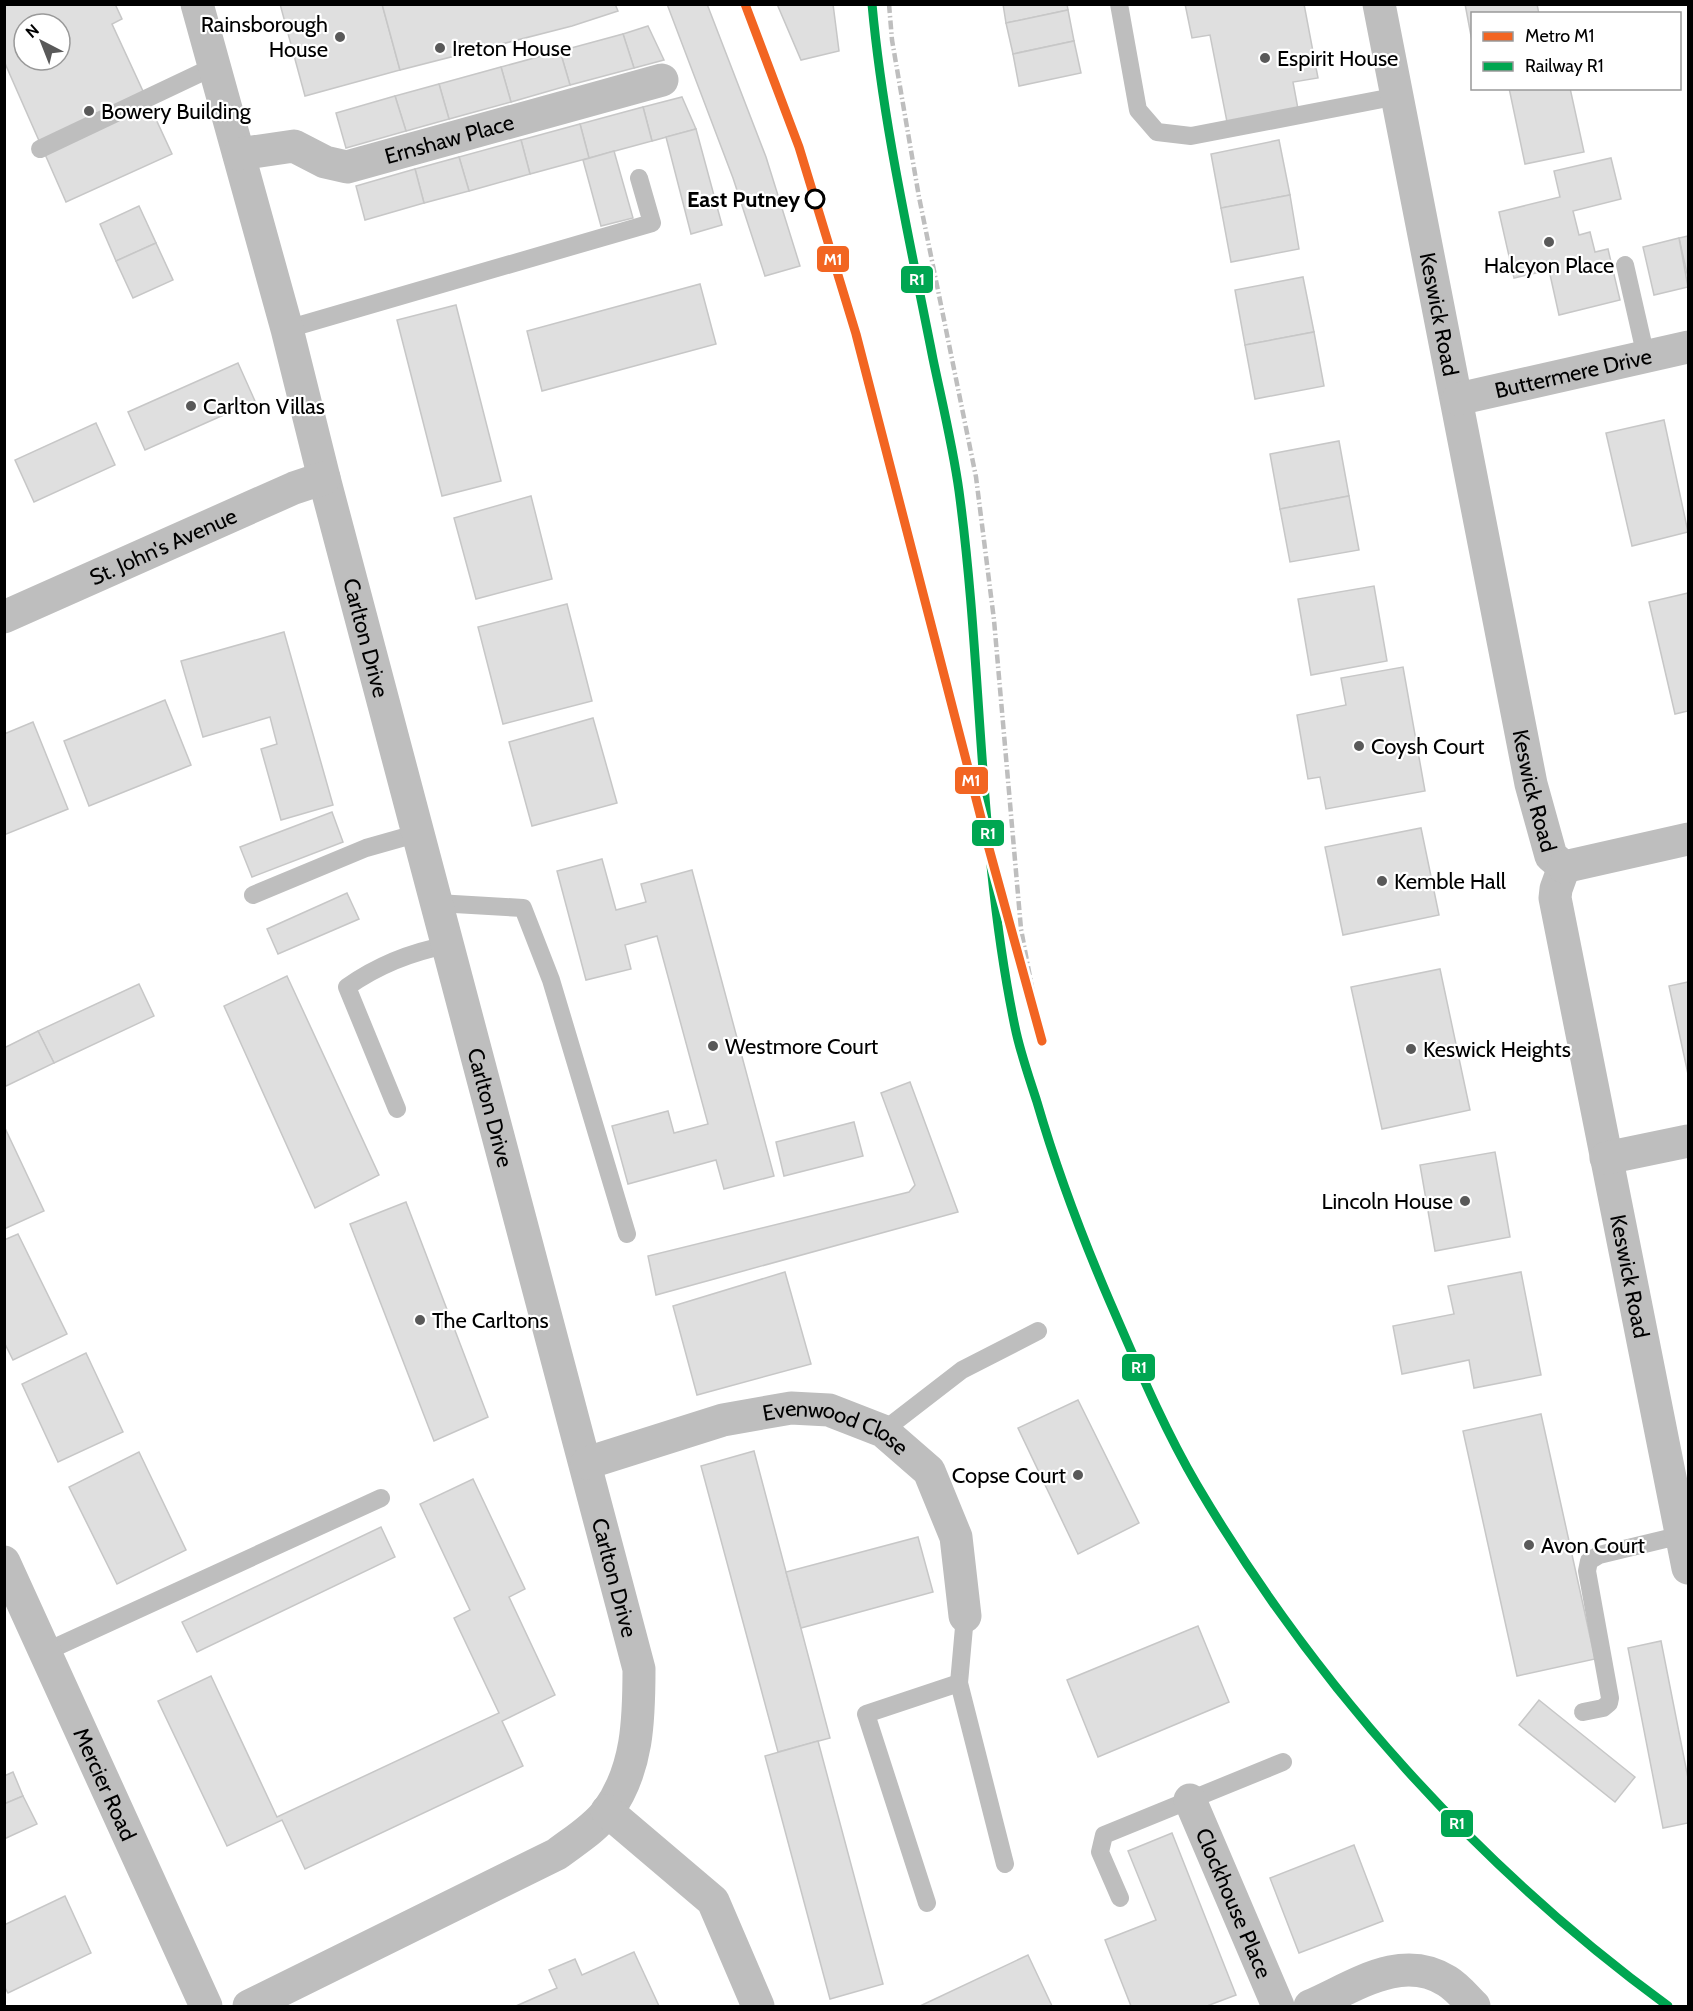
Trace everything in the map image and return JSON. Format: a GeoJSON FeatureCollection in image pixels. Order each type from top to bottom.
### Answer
{"type":"FeatureCollection","features":[{"type":"Feature","properties":{"kind":"street","name":"Carlton Drive"},"geometry":{"type":"LineString","coordinates":[[197,4],[287,329],[324,478],[587,1463],[639,1669],[639,1718],[631,1766],[607,1812],[557,1854],[249,2007]]}},
{"type":"Feature","properties":{"kind":"street","name":"Keswick Road"},"geometry":{"type":"LineString","coordinates":[[1379,4],[1458,399],[1531,784],[1551,856],[1564,867],[1555,898],[1606,1158],[1676,1437],[1682,1535],[1689,1568]]}},
{"type":"Feature","properties":{"kind":"street","name":"Ernshaw Place"},"geometry":{"type":"LineString","coordinates":[[238,154],[294,146],[325,162],[347,167],[662,80]]}},
{"type":"Feature","properties":{"kind":"street","name":"Buttermere Drive"},"geometry":{"type":"LineString","coordinates":[[1458,399],[1689,347]]}},
{"type":"Feature","properties":{"kind":"street","name":"St. John's Avenue"},"geometry":{"type":"LineString","coordinates":[[4,617],[294,488],[324,478]]}},
{"type":"Feature","properties":{"kind":"street"},"geometry":{"type":"LineString","coordinates":[[1564,867],[1689,839]]}},
{"type":"Feature","properties":{"kind":"street"},"geometry":{"type":"LineString","coordinates":[[1606,1158],[1689,1141]]}},
{"type":"Feature","properties":{"kind":"street","name":"Evenwood Close"},"geometry":{"type":"LineString","coordinates":[[587,1463],[723,1420],[791,1408],[829,1410],[884,1431],[929,1471],[956,1537],[965,1616]]}},
{"type":"Feature","properties":{"kind":"street","name":"Mercier Road"},"geometry":{"type":"LineString","coordinates":[[4,1562],[206,2007]]}},
{"type":"Feature","properties":{"kind":"street","name":"Clockhouse Place"},"geometry":{"type":"LineString","coordinates":[[1190,1800],[1278,2007]]}},
{"type":"Feature","properties":{"kind":"street"},"geometry":{"type":"LineString","coordinates":[[607,1812],[713,1901],[758,2007]]}},
{"type":"Feature","properties":{"kind":"street"},"geometry":{"type":"LineString","coordinates":[[1310,2007],[1390,1971],[1409,1968],[1432,1972],[1450,1982],[1474,2007]]}},
{"type":"Feature","properties":{"kind":"lane"},"geometry":{"type":"LineString","coordinates":[[1119,4],[1138,110],[1157,132],[1191,136],[1398,96]]}},
{"type":"Feature","properties":{"kind":"lane"},"geometry":{"type":"LineString","coordinates":[[40,149],[213,67]]}},
{"type":"Feature","properties":{"kind":"lane"},"geometry":{"type":"LineString","coordinates":[[287,329],[652,223],[639,178]]}},
{"type":"Feature","properties":{"kind":"lane"},"geometry":{"type":"LineString","coordinates":[[1625,265],[1646,357]]}},
{"type":"Feature","properties":{"kind":"lane"},"geometry":{"type":"LineString","coordinates":[[253,895],[366,848],[419,833]]}},
{"type":"Feature","properties":{"kind":"lane"},"geometry":{"type":"LineString","coordinates":[[437,903],[523,908],[551,980],[627,1234]]}},
{"type":"Feature","properties":{"kind":"lane"},"geometry":{"type":"LineString","coordinates":[[397,1109],[347,987],[364,975],[412,952],[448,945]]}},
{"type":"Feature","properties":{"kind":"lane"},"geometry":{"type":"LineString","coordinates":[[884,1431],[962,1371],[1038,1331]]}},
{"type":"Feature","properties":{"kind":"lane"},"geometry":{"type":"LineString","coordinates":[[45,1652],[381,1498]]}},
{"type":"Feature","properties":{"kind":"lane"},"geometry":{"type":"LineString","coordinates":[[1583,1712],[1603,1708],[1609,1703],[1610,1698],[1587,1571],[1589,1561],[1599,1555],[1682,1535]]}},
{"type":"Feature","properties":{"kind":"lane"},"geometry":{"type":"LineString","coordinates":[[965,1616],[959,1683],[1005,1864]]}},
{"type":"Feature","properties":{"kind":"lane"},"geometry":{"type":"LineString","coordinates":[[927,1903],[866,1714],[959,1683]]}},
{"type":"Feature","properties":{"kind":"lane"},"geometry":{"type":"LineString","coordinates":[[1120,1898],[1100,1852],[1104,1835],[1283,1762]]}},
{"type":"Feature","properties":{"kind":"building","name":"Bowery Building"},"geometry":{"type":"Polygon","coordinates":[[[4,4],[115,4],[122,19],[112,24],[172,154],[66,202],[4,61],[4,4]]]}},
{"type":"Feature","properties":{"kind":"building","name":"Rainsborough House"},"geometry":{"type":"Polygon","coordinates":[[[280,4],[382,4],[400,70],[305,96],[280,4]]]}},
{"type":"Feature","properties":{"kind":"building","name":"Ireton House"},"geometry":{"type":"Polygon","coordinates":[[[382,4],[615,4],[618,11],[572,26],[400,70],[382,4]]]}},
{"type":"Feature","properties":{"kind":"building"},"geometry":{"type":"Polygon","coordinates":[[[667,4],[707,4],[766,157],[800,266],[765,276],[733,178],[667,4]]]}},
{"type":"Feature","properties":{"kind":"building"},"geometry":{"type":"Polygon","coordinates":[[[777,4],[833,4],[839,51],[801,60],[777,4]]]}},
{"type":"Feature","properties":{"kind":"building"},"geometry":{"type":"Polygon","coordinates":[[[1003,4],[1067,4],[1068,10],[1006,23],[1003,4]]]}},
{"type":"Feature","properties":{"kind":"building","name":"Espirit House"},"geometry":{"type":"Polygon","coordinates":[[[1185,4],[1304,4],[1318,78],[1293,82],[1298,109],[1227,122],[1210,35],[1192,38],[1185,4]]]}},
{"type":"Feature","properties":{"kind":"building"},"geometry":{"type":"Polygon","coordinates":[[[1465,4],[1537,4],[1539,12],[1471,12],[1471,36],[1465,4]]]}},
{"type":"Feature","properties":{"kind":"building"},"geometry":{"type":"Polygon","coordinates":[[[1068,10],[1074,41],[1013,54],[1006,23],[1068,10]]]}},
{"type":"Feature","properties":{"kind":"building"},"geometry":{"type":"Polygon","coordinates":[[[648,26],[664,60],[634,68],[623,34],[648,26]]]}},
{"type":"Feature","properties":{"kind":"building"},"geometry":{"type":"Polygon","coordinates":[[[623,34],[634,68],[570,85],[560,51],[623,34]]]}},
{"type":"Feature","properties":{"kind":"building"},"geometry":{"type":"Polygon","coordinates":[[[1074,41],[1081,73],[1019,86],[1013,54],[1074,41]]]}},
{"type":"Feature","properties":{"kind":"building"},"geometry":{"type":"Polygon","coordinates":[[[560,51],[570,85],[511,102],[501,67],[560,51]]]}},
{"type":"Feature","properties":{"kind":"building"},"geometry":{"type":"Polygon","coordinates":[[[501,67],[511,102],[449,119],[439,84],[501,67]]]}},
{"type":"Feature","properties":{"kind":"building"},"geometry":{"type":"Polygon","coordinates":[[[439,84],[449,119],[406,131],[395,96],[439,84]]]}},
{"type":"Feature","properties":{"kind":"building"},"geometry":{"type":"Polygon","coordinates":[[[1509,90],[1570,90],[1584,152],[1525,164],[1509,90]]]}},
{"type":"Feature","properties":{"kind":"building"},"geometry":{"type":"Polygon","coordinates":[[[395,96],[406,131],[346,148],[336,113],[395,96]]]}},
{"type":"Feature","properties":{"kind":"building"},"geometry":{"type":"Polygon","coordinates":[[[682,97],[696,129],[652,141],[643,107],[682,97]]]}},
{"type":"Feature","properties":{"kind":"building"},"geometry":{"type":"Polygon","coordinates":[[[643,107],[652,141],[589,158],[580,124],[643,107]]]}},
{"type":"Feature","properties":{"kind":"building"},"geometry":{"type":"Polygon","coordinates":[[[580,124],[589,158],[530,174],[521,140],[580,124]]]}},
{"type":"Feature","properties":{"kind":"building"},"geometry":{"type":"Polygon","coordinates":[[[696,129],[722,225],[691,234],[666,137],[696,129]]]}},
{"type":"Feature","properties":{"kind":"building"},"geometry":{"type":"Polygon","coordinates":[[[521,140],[530,174],[469,191],[459,157],[521,140]]]}},
{"type":"Feature","properties":{"kind":"building"},"geometry":{"type":"Polygon","coordinates":[[[1279,140],[1290,195],[1221,208],[1211,154],[1279,140]]]}},
{"type":"Feature","properties":{"kind":"building"},"geometry":{"type":"Polygon","coordinates":[[[614,151],[633,218],[601,226],[583,160],[614,151]]]}},
{"type":"Feature","properties":{"kind":"building"},"geometry":{"type":"Polygon","coordinates":[[[459,157],[469,191],[424,203],[415,169],[459,157]]]}},
{"type":"Feature","properties":{"kind":"building","name":"Halcyon Place"},"geometry":{"type":"Polygon","coordinates":[[[1611,158],[1621,199],[1573,211],[1579,235],[1590,232],[1595,252],[1608,249],[1620,300],[1559,315],[1549,270],[1514,278],[1499,212],[1560,197],[1554,171],[1611,158]]]}},
{"type":"Feature","properties":{"kind":"building"},"geometry":{"type":"Polygon","coordinates":[[[415,169],[424,203],[365,220],[356,186],[415,169]]]}},
{"type":"Feature","properties":{"kind":"building"},"geometry":{"type":"Polygon","coordinates":[[[1290,195],[1299,249],[1231,262],[1221,208],[1290,195]]]}},
{"type":"Feature","properties":{"kind":"building"},"geometry":{"type":"Polygon","coordinates":[[[139,206],[156,243],[116,261],[100,224],[139,206]]]}},
{"type":"Feature","properties":{"kind":"building"},"geometry":{"type":"Polygon","coordinates":[[[1688,236],[1688,278],[1679,238],[1688,236]]]}},
{"type":"Feature","properties":{"kind":"building"},"geometry":{"type":"Polygon","coordinates":[[[1679,238],[1688,287],[1654,295],[1643,247],[1679,238]]]}},
{"type":"Feature","properties":{"kind":"building"},"geometry":{"type":"Polygon","coordinates":[[[156,243],[173,280],[133,298],[116,261],[156,243]]]}},
{"type":"Feature","properties":{"kind":"building"},"geometry":{"type":"Polygon","coordinates":[[[1303,277],[1314,332],[1245,345],[1235,290],[1303,277]]]}},
{"type":"Feature","properties":{"kind":"building"},"geometry":{"type":"Polygon","coordinates":[[[700,284],[716,344],[542,391],[527,331],[700,284]]]}},
{"type":"Feature","properties":{"kind":"building"},"geometry":{"type":"Polygon","coordinates":[[[456,305],[501,481],[442,496],[397,320],[456,305]]]}},
{"type":"Feature","properties":{"kind":"building"},"geometry":{"type":"Polygon","coordinates":[[[1314,332],[1324,386],[1255,399],[1245,345],[1314,332]]]}},
{"type":"Feature","properties":{"kind":"building","name":"Carlton Villas"},"geometry":{"type":"Polygon","coordinates":[[[238,363],[255,401],[145,450],[128,412],[238,363]]]}},
{"type":"Feature","properties":{"kind":"building"},"geometry":{"type":"Polygon","coordinates":[[[1664,420],[1688,532],[1632,546],[1606,433],[1664,420]]]}},
{"type":"Feature","properties":{"kind":"building"},"geometry":{"type":"Polygon","coordinates":[[[96,423],[115,465],[34,502],[15,460],[96,423]]]}},
{"type":"Feature","properties":{"kind":"building"},"geometry":{"type":"Polygon","coordinates":[[[1339,441],[1349,496],[1280,509],[1270,454],[1339,441]]]}},
{"type":"Feature","properties":{"kind":"building"},"geometry":{"type":"Polygon","coordinates":[[[531,496],[552,579],[476,599],[454,518],[531,496]]]}},
{"type":"Feature","properties":{"kind":"building"},"geometry":{"type":"Polygon","coordinates":[[[1349,496],[1359,550],[1290,562],[1280,509],[1349,496]]]}},
{"type":"Feature","properties":{"kind":"building"},"geometry":{"type":"Polygon","coordinates":[[[1374,586],[1387,661],[1311,675],[1298,599],[1374,586]]]}},
{"type":"Feature","properties":{"kind":"building"},"geometry":{"type":"Polygon","coordinates":[[[1688,593],[1688,711],[1675,714],[1649,602],[1688,593]]]}},
{"type":"Feature","properties":{"kind":"building"},"geometry":{"type":"Polygon","coordinates":[[[567,604],[592,701],[503,724],[478,627],[567,604]]]}},
{"type":"Feature","properties":{"kind":"building"},"geometry":{"type":"Polygon","coordinates":[[[284,632],[333,805],[281,820],[261,749],[277,744],[270,717],[203,737],[181,661],[284,632]]]}},
{"type":"Feature","properties":{"kind":"building","name":"Coysh Court"},"geometry":{"type":"Polygon","coordinates":[[[1403,667],[1425,791],[1326,809],[1320,777],[1308,779],[1297,715],[1346,705],[1341,678],[1403,667]]]}},
{"type":"Feature","properties":{"kind":"building"},"geometry":{"type":"Polygon","coordinates":[[[165,700],[191,765],[89,806],[64,741],[165,700]]]}},
{"type":"Feature","properties":{"kind":"building"},"geometry":{"type":"Polygon","coordinates":[[[593,718],[617,803],[532,826],[509,742],[593,718]]]}},
{"type":"Feature","properties":{"kind":"building"},"geometry":{"type":"Polygon","coordinates":[[[33,722],[68,809],[4,835],[4,734],[33,722]]]}},
{"type":"Feature","properties":{"kind":"building"},"geometry":{"type":"Polygon","coordinates":[[[332,812],[343,842],[252,877],[240,847],[332,812]]]}},
{"type":"Feature","properties":{"kind":"building","name":"Kemble Hall"},"geometry":{"type":"Polygon","coordinates":[[[1421,828],[1439,915],[1343,935],[1325,847],[1421,828]]]}},
{"type":"Feature","properties":{"kind":"building","name":"Westmore Court"},"geometry":{"type":"Polygon","coordinates":[[[602,859],[616,910],[646,902],[641,884],[692,870],[774,1176],[724,1189],[716,1160],[628,1184],[612,1126],[668,1111],[674,1133],[708,1124],[657,936],[625,945],[631,969],[586,980],[557,871],[602,859]]]}},
{"type":"Feature","properties":{"kind":"building"},"geometry":{"type":"Polygon","coordinates":[[[347,893],[359,919],[278,954],[267,929],[347,893]]]}},
{"type":"Feature","properties":{"kind":"building","name":"Keswick Heights"},"geometry":{"type":"Polygon","coordinates":[[[1440,969],[1470,1110],[1382,1129],[1351,987],[1440,969]]]}},
{"type":"Feature","properties":{"kind":"building"},"geometry":{"type":"Polygon","coordinates":[[[287,976],[379,1175],[315,1208],[224,1006],[287,976]]]}},
{"type":"Feature","properties":{"kind":"building"},"geometry":{"type":"Polygon","coordinates":[[[1688,982],[1688,1074],[1669,986],[1688,982]]]}},
{"type":"Feature","properties":{"kind":"building"},"geometry":{"type":"Polygon","coordinates":[[[139,984],[154,1016],[54,1063],[38,1031],[139,984]]]}},
{"type":"Feature","properties":{"kind":"building"},"geometry":{"type":"Polygon","coordinates":[[[38,1031],[54,1063],[4,1087],[4,1048],[38,1031]]]}},
{"type":"Feature","properties":{"kind":"building"},"geometry":{"type":"Polygon","coordinates":[[[910,1082],[958,1212],[656,1295],[648,1256],[909,1192],[915,1185],[881,1093],[910,1082]]]}},
{"type":"Feature","properties":{"kind":"building"},"geometry":{"type":"Polygon","coordinates":[[[854,1122],[863,1156],[784,1176],[776,1142],[854,1122]]]}},
{"type":"Feature","properties":{"kind":"building"},"geometry":{"type":"Polygon","coordinates":[[[4,1126],[44,1211],[4,1229],[4,1126]]]}},
{"type":"Feature","properties":{"kind":"building","name":"Lincoln House"},"geometry":{"type":"Polygon","coordinates":[[[1495,1152],[1510,1237],[1435,1251],[1420,1165],[1495,1152]]]}},
{"type":"Feature","properties":{"kind":"building","name":"The Carltons"},"geometry":{"type":"Polygon","coordinates":[[[406,1202],[488,1417],[434,1441],[350,1224],[406,1202]]]}},
{"type":"Feature","properties":{"kind":"building"},"geometry":{"type":"Polygon","coordinates":[[[18,1234],[67,1334],[13,1360],[4,1342],[4,1240],[18,1234]]]}},
{"type":"Feature","properties":{"kind":"building"},"geometry":{"type":"Polygon","coordinates":[[[785,1272],[811,1364],[697,1395],[673,1306],[785,1272]]]}},
{"type":"Feature","properties":{"kind":"building"},"geometry":{"type":"Polygon","coordinates":[[[1521,1272],[1541,1375],[1474,1388],[1469,1360],[1402,1374],[1393,1326],[1454,1314],[1448,1286],[1521,1272]]]}},
{"type":"Feature","properties":{"kind":"building"},"geometry":{"type":"Polygon","coordinates":[[[86,1353],[123,1432],[58,1462],[22,1384],[86,1353]]]}},
{"type":"Feature","properties":{"kind":"building","name":"Copse Court"},"geometry":{"type":"Polygon","coordinates":[[[1078,1400],[1139,1523],[1078,1554],[1018,1428],[1078,1400]]]}},
{"type":"Feature","properties":{"kind":"building","name":"Avon Court"},"geometry":{"type":"Polygon","coordinates":[[[1541,1414],[1595,1659],[1517,1676],[1463,1431],[1541,1414]]]}},
{"type":"Feature","properties":{"kind":"building"},"geometry":{"type":"Polygon","coordinates":[[[754,1451],[830,1738],[778,1752],[701,1466],[754,1451]]]}},
{"type":"Feature","properties":{"kind":"building"},"geometry":{"type":"Polygon","coordinates":[[[139,1452],[186,1550],[117,1584],[69,1487],[139,1452]]]}},
{"type":"Feature","properties":{"kind":"building"},"geometry":{"type":"Polygon","coordinates":[[[473,1479],[525,1589],[509,1597],[555,1695],[502,1721],[523,1766],[305,1869],[282,1820],[227,1846],[158,1701],[211,1676],[277,1817],[499,1713],[454,1618],[470,1610],[420,1504],[473,1479]]]}},
{"type":"Feature","properties":{"kind":"building"},"geometry":{"type":"Polygon","coordinates":[[[381,1527],[395,1557],[197,1652],[182,1622],[381,1527]]]}},
{"type":"Feature","properties":{"kind":"building"},"geometry":{"type":"Polygon","coordinates":[[[918,1537],[933,1592],[801,1628],[786,1572],[918,1537]]]}},
{"type":"Feature","properties":{"kind":"building"},"geometry":{"type":"Polygon","coordinates":[[[1198,1626],[1229,1702],[1098,1757],[1067,1680],[1198,1626]]]}},
{"type":"Feature","properties":{"kind":"building"},"geometry":{"type":"Polygon","coordinates":[[[1661,1641],[1688,1778],[1688,1823],[1663,1828],[1628,1648],[1661,1641]]]}},
{"type":"Feature","properties":{"kind":"building"},"geometry":{"type":"Polygon","coordinates":[[[1539,1700],[1635,1777],[1615,1802],[1519,1725],[1539,1700]]]}},
{"type":"Feature","properties":{"kind":"building"},"geometry":{"type":"Polygon","coordinates":[[[818,1741],[883,1984],[830,1999],[765,1756],[818,1741]]]}},
{"type":"Feature","properties":{"kind":"building"},"geometry":{"type":"Polygon","coordinates":[[[13,1772],[23,1796],[4,1804],[4,1776],[13,1772]]]}},
{"type":"Feature","properties":{"kind":"building"},"geometry":{"type":"Polygon","coordinates":[[[23,1796],[37,1824],[4,1839],[4,1804],[23,1796]]]}},
{"type":"Feature","properties":{"kind":"building"},"geometry":{"type":"Polygon","coordinates":[[[1172,1833],[1236,1995],[1207,2006],[1131,2006],[1105,1940],[1156,1920],[1128,1851],[1172,1833]]]}},
{"type":"Feature","properties":{"kind":"building"},"geometry":{"type":"Polygon","coordinates":[[[1354,1845],[1383,1921],[1299,1953],[1270,1878],[1354,1845]]]}},
{"type":"Feature","properties":{"kind":"building"},"geometry":{"type":"Polygon","coordinates":[[[65,1896],[91,1953],[8,1993],[4,1986],[4,1925],[65,1896]]]}},
{"type":"Feature","properties":{"kind":"building"},"geometry":{"type":"Polygon","coordinates":[[[634,1952],[659,2006],[516,2006],[557,1988],[549,1970],[575,1959],[582,1975],[634,1952]]]}},
{"type":"Feature","properties":{"kind":"building"},"geometry":{"type":"Polygon","coordinates":[[[1028,1955],[1052,2006],[920,2006],[1028,1955]]]}},
{"type":"Feature","properties":{"kind":"railway"},"geometry":{"type":"LineString","coordinates":[[872,4],[888,125],[958,482],[969,573],[990,870],[1016,1033]]}},
{"type":"Feature","properties":{"kind":"railway"},"geometry":{"type":"LineString","coordinates":[[889,4],[892,40],[919,197],[976,477],[994,620],[1021,929],[1042,1041]]}},
{"type":"Feature","properties":{"kind":"metro line","name":"M1"},"geometry":{"type":"LineString","coordinates":[[745,4],[799,147],[856,334],[988,845],[1042,1041]]}},
{"type":"Feature","properties":{"kind":"rail line","name":"R1"},"geometry":{"type":"LineString","coordinates":[[872,4],[883,94],[898,183],[951,441],[959,491],[973,625],[987,827],[1003,960],[1022,1055],[1062,1178],[1090,1253],[1173,1441],[1197,1485],[1244,1560],[1294,1632],[1348,1702],[1406,1770],[1467,1834],[1531,1895],[1598,1952],[1668,2006]]}},
{"type":"Feature","properties":{"kind":"place","name":"Rainsborough House"},"geometry":{"type":"Point","coordinates":[340,37]}},
{"type":"Feature","properties":{"kind":"place","name":"Ireton House"},"geometry":{"type":"Point","coordinates":[440,48]}},
{"type":"Feature","properties":{"kind":"place","name":"Espirit House"},"geometry":{"type":"Point","coordinates":[1265,58]}},
{"type":"Feature","properties":{"kind":"place","name":"Bowery Building"},"geometry":{"type":"Point","coordinates":[89,111]}},
{"type":"Feature","properties":{"kind":"place","name":"East Putney"},"geometry":{"type":"Point","coordinates":[815,199]}},
{"type":"Feature","properties":{"kind":"place","name":"Halcyon Place"},"geometry":{"type":"Point","coordinates":[1549,242]}},
{"type":"Feature","properties":{"kind":"place","name":"Carlton Villas"},"geometry":{"type":"Point","coordinates":[191,406]}},
{"type":"Feature","properties":{"kind":"place","name":"Coysh Court"},"geometry":{"type":"Point","coordinates":[1359,746]}},
{"type":"Feature","properties":{"kind":"place","name":"Kemble Hall"},"geometry":{"type":"Point","coordinates":[1382,881]}},
{"type":"Feature","properties":{"kind":"place","name":"Westmore Court"},"geometry":{"type":"Point","coordinates":[713,1046]}},
{"type":"Feature","properties":{"kind":"place","name":"Keswick Heights"},"geometry":{"type":"Point","coordinates":[1411,1049]}},
{"type":"Feature","properties":{"kind":"place","name":"Lincoln House"},"geometry":{"type":"Point","coordinates":[1465,1201]}},
{"type":"Feature","properties":{"kind":"place","name":"The Carltons"},"geometry":{"type":"Point","coordinates":[420,1320]}},
{"type":"Feature","properties":{"kind":"place","name":"Copse Court"},"geometry":{"type":"Point","coordinates":[1078,1475]}},
{"type":"Feature","properties":{"kind":"place","name":"Avon Court"},"geometry":{"type":"Point","coordinates":[1529,1545]}}]}
